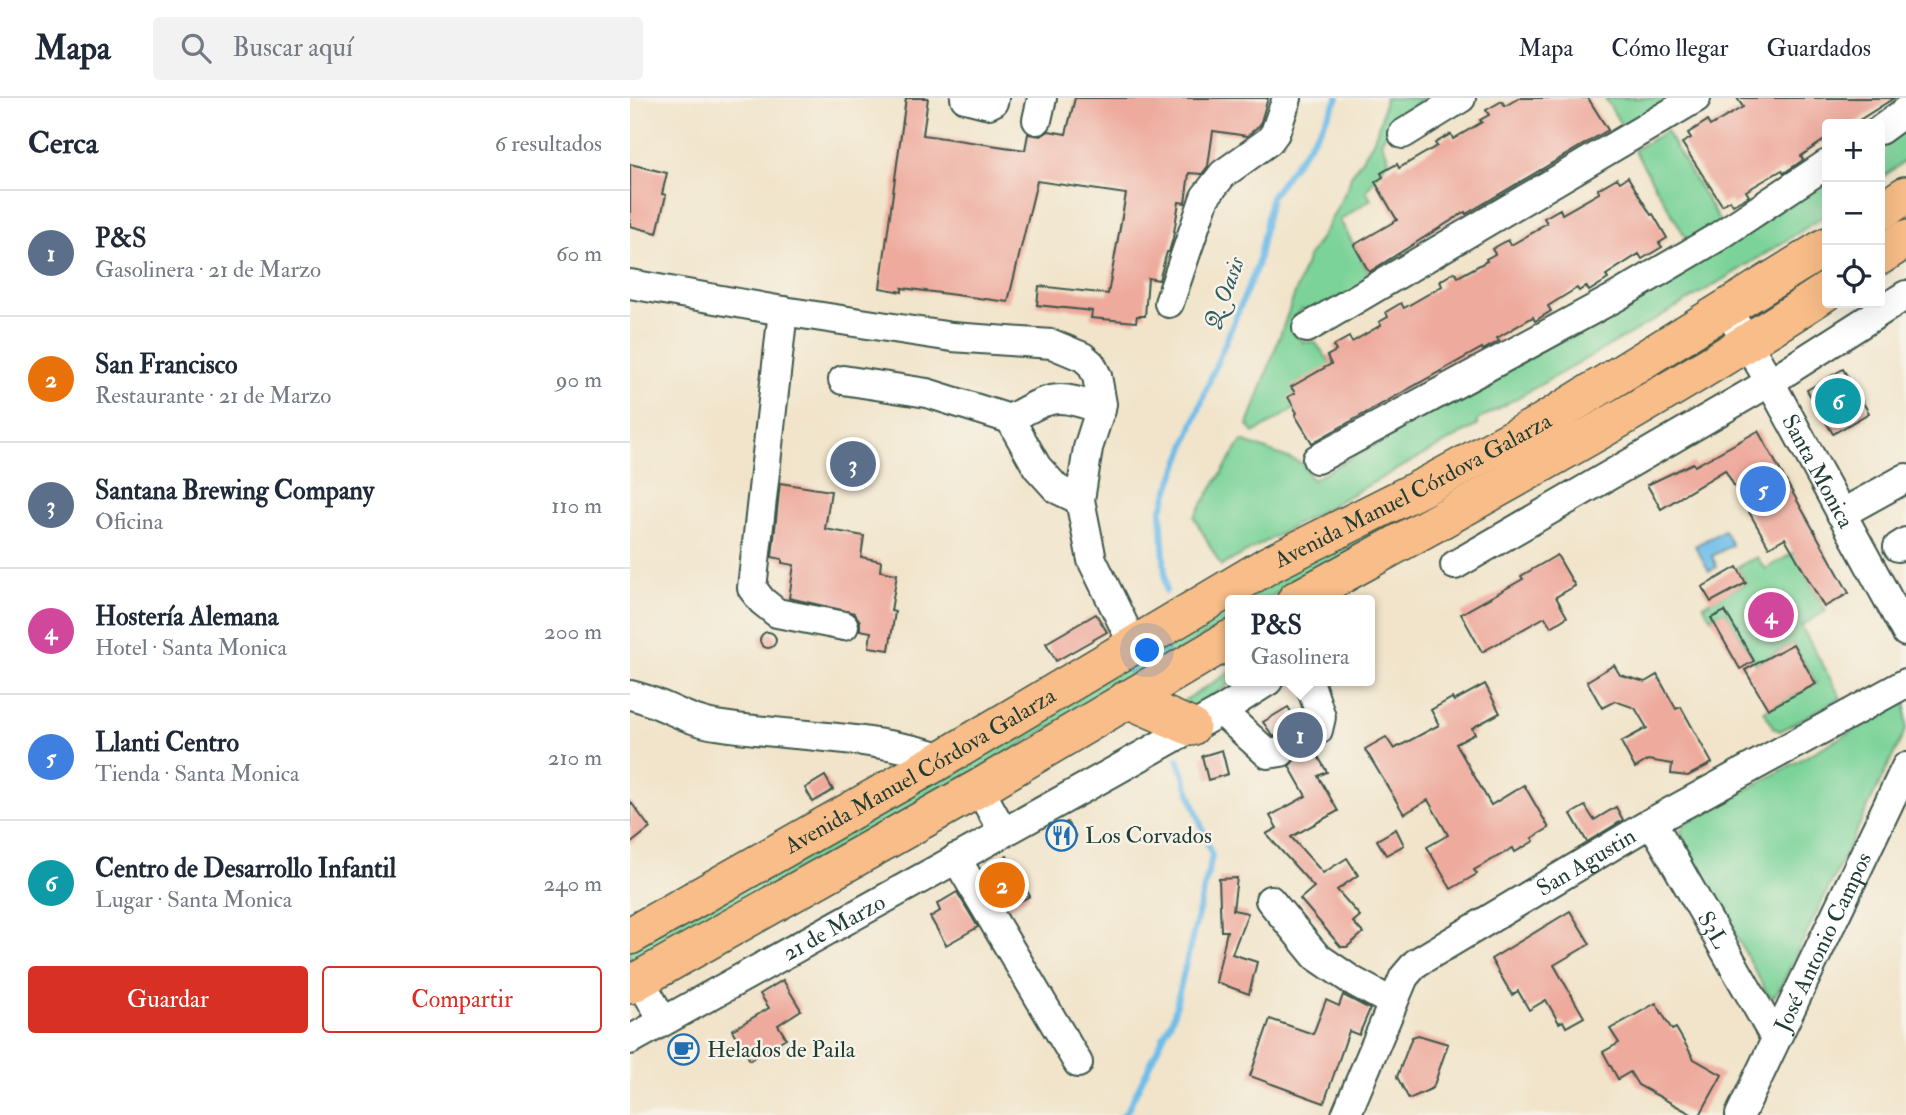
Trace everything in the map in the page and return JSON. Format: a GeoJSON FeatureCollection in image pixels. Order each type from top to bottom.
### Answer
{"type":"FeatureCollection","features":[{"type":"Feature","properties":{"kind":"main road"},"geometry":{"type":"LineString","coordinates":[[1885,209],[1906,195]]}},
{"type":"Feature","properties":{"kind":"main road"},"geometry":{"type":"LineString","coordinates":[[1885,253],[1906,239]]}},
{"type":"Feature","properties":{"kind":"main road","name":"Avenida Manuel Córdova Galarza"},"geometry":{"type":"LineString","coordinates":[[630,936],[944,758],[1128,635],[1429,484],[1543,422],[1822,249]]}},
{"type":"Feature","properties":{"kind":"main road","name":"Avenida Manuel Córdova Galarza"},"geometry":{"type":"LineString","coordinates":[[1305,595],[1558,455],[1747,344],[1822,294]]}},
{"type":"Feature","properties":{"kind":"main road","name":"Avenida Manuel Córdova Galarza"},"geometry":{"type":"LineString","coordinates":[[635,982],[979,788],[1225,642]]}},
{"type":"Feature","properties":{"kind":"main road"},"geometry":{"type":"LineString","coordinates":[[1127,699],[1206,719]]}},
{"type":"Feature","properties":{"kind":"street"},"geometry":{"type":"LineString","coordinates":[[965,98],[989,104],[994,98]]}},
{"type":"Feature","properties":{"kind":"street"},"geometry":{"type":"LineString","coordinates":[[1169,303],[1205,197],[1223,174],[1269,141],[1287,98]]}},
{"type":"Feature","properties":{"kind":"street"},"geometry":{"type":"LineString","coordinates":[[1403,134],[1461,98]]}},
{"type":"Feature","properties":{"kind":"street"},"geometry":{"type":"LineString","coordinates":[[1307,328],[1696,98]]}},
{"type":"Feature","properties":{"kind":"street"},"geometry":{"type":"LineString","coordinates":[[1885,126],[1906,111]]}},
{"type":"Feature","properties":{"kind":"street"},"geometry":{"type":"LineString","coordinates":[[1317,459],[1616,297],[1716,238],[1822,167]]}},
{"type":"Feature","properties":{"kind":"street"},"geometry":{"type":"LineString","coordinates":[[630,284],[952,337],[1052,344],[1073,351],[1091,364],[1100,388],[1101,410],[1088,448],[1080,500],[1092,560],[1128,635]]}},
{"type":"Feature","properties":{"kind":"street"},"geometry":{"type":"LineString","coordinates":[[1455,565],[1770,382],[1906,295]]}},
{"type":"Feature","properties":{"kind":"street","name":"Santa Monica"},"geometry":{"type":"LineString","coordinates":[[1727,309],[1770,382],[1906,632]]}},
{"type":"Feature","properties":{"kind":"street"},"geometry":{"type":"LineString","coordinates":[[783,311],[751,587],[762,601],[777,613],[844,626]]}},
{"type":"Feature","properties":{"kind":"street"},"geometry":{"type":"LineString","coordinates":[[843,380],[927,393],[1010,419],[1037,467],[1057,489],[1080,500]]}},
{"type":"Feature","properties":{"kind":"street"},"geometry":{"type":"LineString","coordinates":[[1010,419],[1048,398],[1077,400],[1101,410]]}},
{"type":"Feature","properties":{"kind":"street"},"geometry":{"type":"LineString","coordinates":[[1841,514],[1906,478]]}},
{"type":"Feature","properties":{"kind":"street","name":"San Agustin"},"geometry":{"type":"LineString","coordinates":[[1346,1115],[1404,977],[1416,963],[1652,822],[1906,683]]}},
{"type":"Feature","properties":{"kind":"street","name":"21 de Marzo"},"geometry":{"type":"LineString","coordinates":[[630,1040],[1206,719],[1260,686]]}},
{"type":"Feature","properties":{"kind":"street"},"geometry":{"type":"LineString","coordinates":[[1311,686],[1321,717],[1318,730]]}},
{"type":"Feature","properties":{"kind":"street"},"geometry":{"type":"LineString","coordinates":[[630,695],[645,698],[713,725],[893,745],[944,758]]}},
{"type":"Feature","properties":{"kind":"street"},"geometry":{"type":"LineString","coordinates":[[1206,719],[1268,754],[1281,752]]}},
{"type":"Feature","properties":{"kind":"street","name":"José Antonio Campos"},"geometry":{"type":"LineString","coordinates":[[1741,1115],[1775,1038],[1906,767]]}},
{"type":"Feature","properties":{"kind":"street"},"geometry":{"type":"LineString","coordinates":[[979,788],[1003,832]]}},
{"type":"Feature","properties":{"kind":"street","name":"S3L"},"geometry":{"type":"LineString","coordinates":[[1652,822],[1775,1038]]}},
{"type":"Feature","properties":{"kind":"street"},"geometry":{"type":"LineString","coordinates":[[956,858],[1078,1063]]}},
{"type":"Feature","properties":{"kind":"street"},"geometry":{"type":"LineString","coordinates":[[1270,900],[1316,956],[1351,980],[1393,1003]]}},
{"type":"Feature","properties":{"kind":"street"},"geometry":{"type":"LineString","coordinates":[[635,982],[663,1021]]}},
{"type":"Feature","properties":{"kind":"green space"},"geometry":{"type":"Polygon","coordinates":[[[1385,98],[1426,98],[1401,117],[1381,141],[1389,159],[1366,191],[1371,199],[1340,220],[1374,282],[1319,307],[1301,310],[1292,320],[1295,334],[1303,342],[1315,342],[1343,380],[1254,433],[1248,425],[1308,257],[1325,231],[1351,176],[1373,142],[1385,98]]]}},
{"type":"Feature","properties":{"kind":"green space"},"geometry":{"type":"Polygon","coordinates":[[[1605,98],[1667,98],[1670,102],[1623,128],[1605,98]]]}},
{"type":"Feature","properties":{"kind":"green space"},"geometry":{"type":"Polygon","coordinates":[[[1906,122],[1906,160],[1885,175],[1885,137],[1906,122]]]}},
{"type":"Feature","properties":{"kind":"green space"},"geometry":{"type":"Polygon","coordinates":[[[1666,131],[1721,224],[1689,243],[1634,150],[1666,131]]]}},
{"type":"Feature","properties":{"kind":"green space"},"geometry":{"type":"Polygon","coordinates":[[[1822,179],[1822,217],[1784,242],[1476,421],[1478,425],[1221,566],[1194,517],[1242,441],[1302,463],[1312,480],[1620,303],[1822,179]]]}},
{"type":"Feature","properties":{"kind":"green space"},"geometry":{"type":"Polygon","coordinates":[[[1727,326],[1735,339],[1518,466],[1353,556],[1275,595],[1240,595],[1402,512],[1727,326]]]}},
{"type":"Feature","properties":{"kind":"green space"},"geometry":{"type":"Polygon","coordinates":[[[1797,551],[1800,564],[1826,611],[1801,626],[1841,698],[1780,731],[1774,728],[1764,711],[1816,683],[1793,644],[1756,664],[1725,611],[1711,618],[1703,605],[1746,583],[1737,567],[1757,557],[1765,569],[1797,551]]]}},
{"type":"Feature","properties":{"kind":"green space"},"geometry":{"type":"Polygon","coordinates":[[[1225,603],[1225,623],[1156,665],[933,796],[630,963],[630,946],[948,770],[1095,684],[1225,603]]]}},
{"type":"Feature","properties":{"kind":"green space"},"geometry":{"type":"Polygon","coordinates":[[[1225,675],[1227,686],[1192,708],[1171,709],[1225,675]]]}},
{"type":"Feature","properties":{"kind":"green space"},"geometry":{"type":"Polygon","coordinates":[[[1906,701],[1906,729],[1778,992],[1773,997],[1768,995],[1680,832],[1685,824],[1906,701]]]}},
{"type":"Feature","properties":{"kind":"water"},"geometry":{"type":"Polygon","coordinates":[[[1724,530],[1732,545],[1712,556],[1717,567],[1709,571],[1695,546],[1724,530]]]}},
{"type":"Feature","properties":{"kind":"building"},"geometry":{"type":"Polygon","coordinates":[[[906,98],[928,98],[923,135],[1025,150],[1028,134],[1041,136],[1049,131],[1066,134],[1075,98],[1268,98],[1260,125],[1247,136],[1213,131],[1208,166],[1202,174],[1189,173],[1185,203],[1179,202],[1169,252],[1159,280],[1148,278],[1145,316],[1137,316],[1136,322],[1091,318],[1092,311],[1037,305],[1039,286],[1108,294],[1126,194],[1037,181],[1008,302],[902,288],[902,292],[880,288],[906,98]]]}},
{"type":"Feature","properties":{"kind":"building"},"geometry":{"type":"Polygon","coordinates":[[[1519,98],[1588,98],[1608,130],[1466,214],[1465,212],[1369,272],[1354,245],[1397,220],[1375,182],[1383,177],[1381,173],[1397,164],[1399,168],[1437,146],[1435,143],[1451,134],[1453,139],[1482,122],[1480,120],[1489,115],[1486,110],[1502,101],[1505,106],[1519,98]]]}},
{"type":"Feature","properties":{"kind":"building"},"geometry":{"type":"Polygon","coordinates":[[[1737,98],[1894,98],[1861,119],[1822,119],[1822,141],[1801,156],[1803,160],[1784,173],[1782,170],[1746,191],[1749,196],[1733,205],[1730,200],[1722,205],[1682,143],[1691,138],[1688,133],[1707,121],[1710,126],[1743,107],[1737,98]]]}},
{"type":"Feature","properties":{"kind":"building"},"geometry":{"type":"Polygon","coordinates":[[[630,164],[667,173],[662,194],[666,195],[657,233],[630,226],[630,164]]]}},
{"type":"Feature","properties":{"kind":"building"},"geometry":{"type":"Polygon","coordinates":[[[1628,177],[1667,238],[1659,243],[1662,247],[1642,259],[1639,254],[1606,275],[1608,279],[1589,291],[1586,286],[1579,291],[1577,288],[1548,306],[1551,311],[1535,321],[1533,317],[1497,338],[1499,341],[1312,443],[1295,415],[1297,413],[1288,397],[1295,393],[1291,387],[1331,364],[1327,356],[1336,351],[1333,346],[1349,337],[1352,342],[1381,325],[1379,322],[1388,317],[1386,312],[1401,303],[1404,308],[1442,286],[1440,281],[1455,272],[1458,277],[1487,261],[1486,259],[1495,254],[1492,249],[1508,240],[1511,245],[1539,229],[1547,223],[1544,218],[1560,209],[1562,214],[1599,193],[1598,189],[1617,178],[1620,182],[1628,177]]]}},
{"type":"Feature","properties":{"kind":"building"},"geometry":{"type":"Polygon","coordinates":[[[1843,369],[1869,413],[1833,434],[1807,390],[1843,369]]]}},
{"type":"Feature","properties":{"kind":"building"},"geometry":{"type":"Polygon","coordinates":[[[1758,431],[1849,593],[1824,607],[1785,538],[1769,547],[1725,470],[1661,509],[1647,485],[1693,463],[1695,466],[1758,431]]]}},
{"type":"Feature","properties":{"kind":"building"},"geometry":{"type":"Polygon","coordinates":[[[780,483],[831,491],[825,529],[864,536],[861,557],[881,561],[880,571],[897,574],[889,650],[869,647],[871,632],[860,630],[860,621],[854,613],[789,598],[794,565],[782,563],[782,559],[772,557],[780,483]]]}},
{"type":"Feature","properties":{"kind":"building"},"geometry":{"type":"Polygon","coordinates":[[[1557,555],[1575,586],[1556,597],[1567,617],[1551,627],[1545,617],[1482,652],[1461,614],[1523,579],[1521,576],[1557,555]]]}},
{"type":"Feature","properties":{"kind":"building"},"geometry":{"type":"Polygon","coordinates":[[[1737,567],[1746,583],[1711,602],[1702,587],[1737,567]]]}},
{"type":"Feature","properties":{"kind":"building"},"geometry":{"type":"Polygon","coordinates":[[[1725,611],[1754,661],[1740,669],[1711,618],[1725,611]]]}},
{"type":"Feature","properties":{"kind":"building"},"geometry":{"type":"Polygon","coordinates":[[[1096,614],[1107,632],[1056,661],[1046,643],[1096,614]]]}},
{"type":"Feature","properties":{"kind":"building"},"geometry":{"type":"Polygon","coordinates":[[[765,632],[771,632],[776,640],[774,646],[765,648],[760,643],[760,637],[765,632]]]}},
{"type":"Feature","properties":{"kind":"building"},"geometry":{"type":"Polygon","coordinates":[[[1793,644],[1816,684],[1768,709],[1745,670],[1793,644]]]}},
{"type":"Feature","properties":{"kind":"building"},"geometry":{"type":"Polygon","coordinates":[[[1614,665],[1620,675],[1645,682],[1657,675],[1676,709],[1681,707],[1712,763],[1688,776],[1671,774],[1672,764],[1648,760],[1635,768],[1621,742],[1647,728],[1635,708],[1615,701],[1602,708],[1587,681],[1614,665]]]}},
{"type":"Feature","properties":{"kind":"building"},"geometry":{"type":"Polygon","coordinates":[[[1485,684],[1500,713],[1472,728],[1475,734],[1456,744],[1491,805],[1524,785],[1549,828],[1515,852],[1513,848],[1474,870],[1477,874],[1451,889],[1427,847],[1448,835],[1428,800],[1404,814],[1365,749],[1386,737],[1394,749],[1439,725],[1431,710],[1485,684]]]}},
{"type":"Feature","properties":{"kind":"building"},"geometry":{"type":"Polygon","coordinates":[[[1288,707],[1302,729],[1302,735],[1311,744],[1327,772],[1318,776],[1338,811],[1291,837],[1323,873],[1347,858],[1358,875],[1337,890],[1360,916],[1353,922],[1363,933],[1347,947],[1341,947],[1300,899],[1314,887],[1266,834],[1277,828],[1270,816],[1306,796],[1289,766],[1297,757],[1294,742],[1286,736],[1273,736],[1263,722],[1288,707]]]}},
{"type":"Feature","properties":{"kind":"building"},"geometry":{"type":"Polygon","coordinates":[[[1222,750],[1228,774],[1208,780],[1202,756],[1222,750]]]}},
{"type":"Feature","properties":{"kind":"building"},"geometry":{"type":"Polygon","coordinates":[[[825,776],[833,790],[813,802],[805,788],[825,776]]]}},
{"type":"Feature","properties":{"kind":"building"},"geometry":{"type":"Polygon","coordinates":[[[630,801],[650,828],[630,844],[630,801]]]}},
{"type":"Feature","properties":{"kind":"building"},"geometry":{"type":"Polygon","coordinates":[[[1585,806],[1594,820],[1616,807],[1623,820],[1587,842],[1571,814],[1585,806]]]}},
{"type":"Feature","properties":{"kind":"building","name":"Los Corvados"},"geometry":{"type":"Polygon","coordinates":[[[1067,822],[1076,837],[1058,848],[1049,832],[1067,822]]]}},
{"type":"Feature","properties":{"kind":"building"},"geometry":{"type":"Polygon","coordinates":[[[1396,829],[1404,845],[1386,855],[1377,840],[1396,829]]]}},
{"type":"Feature","properties":{"kind":"building"},"geometry":{"type":"Polygon","coordinates":[[[1007,856],[1030,896],[1006,909],[982,870],[1007,856]]]}},
{"type":"Feature","properties":{"kind":"building"},"geometry":{"type":"Polygon","coordinates":[[[1237,878],[1233,910],[1248,913],[1232,954],[1257,962],[1249,994],[1216,982],[1227,931],[1221,931],[1219,879],[1237,878]]]}},
{"type":"Feature","properties":{"kind":"building"},"geometry":{"type":"Polygon","coordinates":[[[957,892],[978,927],[946,945],[930,917],[940,911],[937,904],[957,892]]]}},
{"type":"Feature","properties":{"kind":"building"},"geometry":{"type":"Polygon","coordinates":[[[1570,911],[1590,944],[1554,965],[1584,1017],[1566,1027],[1563,1021],[1559,1023],[1546,1000],[1529,1010],[1518,991],[1512,995],[1491,959],[1570,911]]]}},
{"type":"Feature","properties":{"kind":"building"},"geometry":{"type":"Polygon","coordinates":[[[783,980],[801,1010],[778,1025],[786,1038],[750,1060],[732,1030],[769,1008],[760,994],[783,980]]]}},
{"type":"Feature","properties":{"kind":"building"},"geometry":{"type":"Polygon","coordinates":[[[1343,995],[1370,1009],[1359,1035],[1349,1031],[1324,1103],[1250,1076],[1270,1019],[1313,1034],[1326,1000],[1339,1006],[1343,995]]]}},
{"type":"Feature","properties":{"kind":"building"},"geometry":{"type":"Polygon","coordinates":[[[1656,1003],[1672,1030],[1676,1028],[1694,1059],[1722,1075],[1700,1115],[1693,1115],[1638,1085],[1630,1072],[1618,1079],[1603,1052],[1619,1043],[1610,1029],[1656,1003]]]}},
{"type":"Feature","properties":{"kind":"building"},"geometry":{"type":"Polygon","coordinates":[[[1418,1035],[1448,1044],[1433,1088],[1409,1099],[1397,1077],[1412,1037],[1418,1035]]]}},
{"type":"Feature","properties":{"kind":"waterway","name":"Q. Oasis"},"geometry":{"type":"LineString","coordinates":[[1166,591],[1161,511],[1211,377],[1257,266],[1271,197],[1320,129],[1338,98]]}},
{"type":"Feature","properties":{"kind":"waterway"},"geometry":{"type":"LineString","coordinates":[[1123,1115],[1173,1017],[1212,856],[1178,759]]}},
{"type":"Feature","properties":{"kind":"tunnel"},"geometry":{"type":"LineString","coordinates":[[1281,752],[1318,730]]}},
{"type":"Feature","properties":{"kind":"place","name":"Centro de Desarrollo Infantil"},"geometry":{"type":"Point","coordinates":[1838,401]}},
{"type":"Feature","properties":{"kind":"place","name":"Santana Brewing Company"},"geometry":{"type":"Point","coordinates":[853,464]}},
{"type":"Feature","properties":{"kind":"place","name":"Llanti Centro"},"geometry":{"type":"Point","coordinates":[1763,489]}},
{"type":"Feature","properties":{"kind":"place","name":"Hostería Alemana"},"geometry":{"type":"Point","coordinates":[1771,615]}},
{"type":"Feature","properties":{"kind":"place","name":"P&S"},"geometry":{"type":"Point","coordinates":[1300,735]}},
{"type":"Feature","properties":{"kind":"place","name":"Los Corvados"},"geometry":{"type":"Point","coordinates":[1062,835]}},
{"type":"Feature","properties":{"kind":"place","name":"San Francisco"},"geometry":{"type":"Point","coordinates":[1002,885]}},
{"type":"Feature","properties":{"kind":"place","name":"Helados de Paila"},"geometry":{"type":"Point","coordinates":[684,1049]}}]}
